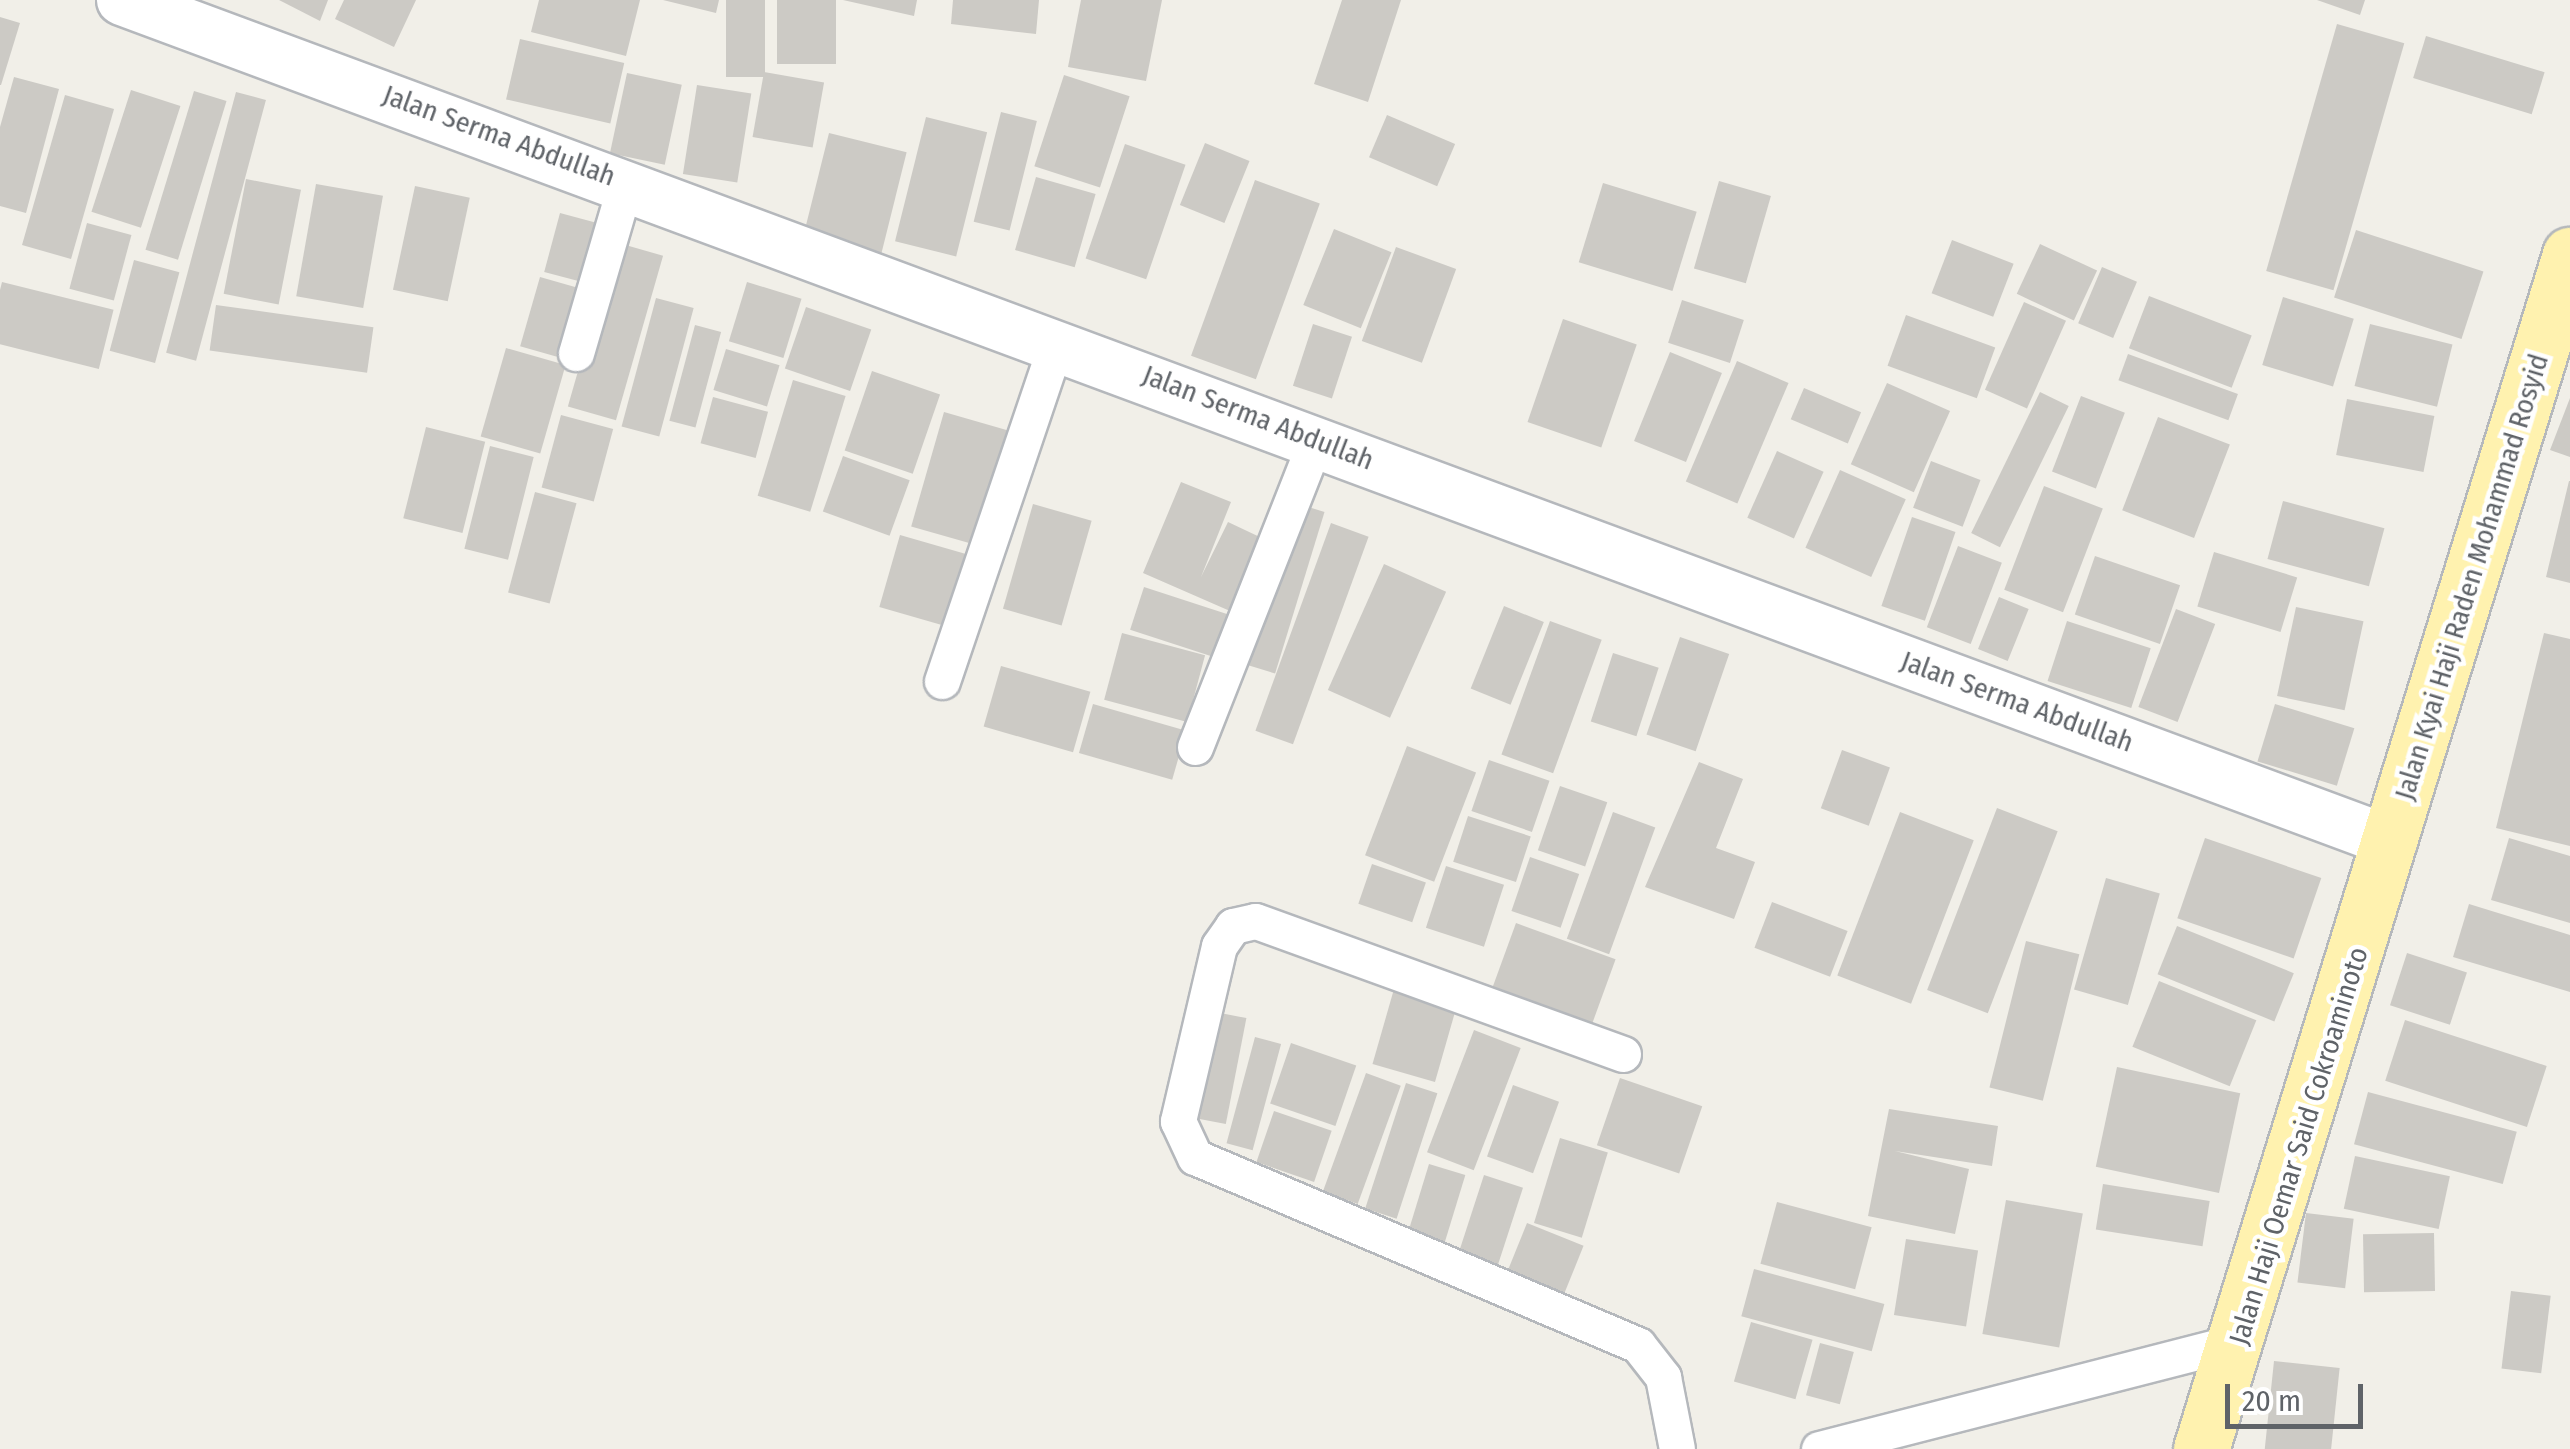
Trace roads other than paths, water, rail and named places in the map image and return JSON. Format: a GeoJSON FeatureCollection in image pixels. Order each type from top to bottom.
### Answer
{"type":"FeatureCollection","features":[{"type":"Feature","properties":{"kind":"main road","name":"Jalan Serma Abdullah"},"geometry":{"type":"LineString","coordinates":[[122,0],[626,182],[2392,842]]}},
{"type":"Feature","properties":{"kind":"main road","name":"Jalan Kyai Haji Raden Mohammad Rosyid"},"geometry":{"type":"LineString","coordinates":[[2392,842],[2570,256]]}},
{"type":"Feature","properties":{"kind":"main road","name":"Jalan Haji Oemar Said Cokroaminoto"},"geometry":{"type":"LineString","coordinates":[[2201,1449],[2239,1341],[2392,842]]}},
{"type":"Feature","properties":{"kind":"street"},"geometry":{"type":"LineString","coordinates":[[576,353],[626,182]]}},
{"type":"Feature","properties":{"kind":"street"},"geometry":{"type":"LineString","coordinates":[[942,681],[1057,342]]}},
{"type":"Feature","properties":{"kind":"street"},"geometry":{"type":"LineString","coordinates":[[1195,747],[1316,440]]}},
{"type":"Feature","properties":{"kind":"street"},"geometry":{"type":"LineString","coordinates":[[1623,1054],[1255,920],[1233,926],[1219,946],[1178,1121],[1196,1156],[1638,1345],[1663,1376],[1678,1449]]}},
{"type":"Feature","properties":{"kind":"street"},"geometry":{"type":"LineString","coordinates":[[1819,1449],[2239,1341]]}}]}
